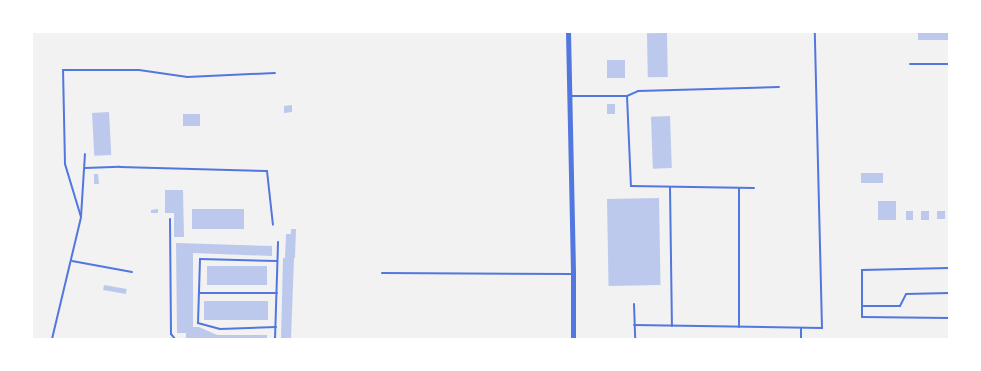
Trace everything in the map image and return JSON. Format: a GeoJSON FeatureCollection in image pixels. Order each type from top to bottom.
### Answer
{"type":"FeatureCollection","features":[{"type":"Feature","properties":{"kind":"street"},"geometry":{"type":"LineString","coordinates":[[568,32],[573,339]]}},
{"type":"Feature","properties":{"kind":"lane"},"geometry":{"type":"LineString","coordinates":[[634,325],[822,328],[815,32]]}},
{"type":"Feature","properties":{"kind":"lane"},"geometry":{"type":"LineString","coordinates":[[910,64],[949,64]]}},
{"type":"Feature","properties":{"kind":"lane"},"geometry":{"type":"LineString","coordinates":[[81,217],[65,164],[64,70],[139,70],[187,77],[275,73]]}},
{"type":"Feature","properties":{"kind":"lane"},"geometry":{"type":"LineString","coordinates":[[570,96],[627,96],[638,91],[779,87]]}},
{"type":"Feature","properties":{"kind":"lane"},"geometry":{"type":"LineString","coordinates":[[627,96],[631,186],[754,188]]}},
{"type":"Feature","properties":{"kind":"lane"},"geometry":{"type":"LineString","coordinates":[[52,339],[72,262],[81,217],[85,154]]}},
{"type":"Feature","properties":{"kind":"lane"},"geometry":{"type":"LineString","coordinates":[[85,168],[267,171],[273,225]]}},
{"type":"Feature","properties":{"kind":"lane"},"geometry":{"type":"LineString","coordinates":[[670,187],[672,326]]}},
{"type":"Feature","properties":{"kind":"lane"},"geometry":{"type":"LineString","coordinates":[[739,188],[740,327]]}},
{"type":"Feature","properties":{"kind":"lane"},"geometry":{"type":"LineString","coordinates":[[170,219],[171,334],[175,339]]}},
{"type":"Feature","properties":{"kind":"lane"},"geometry":{"type":"LineString","coordinates":[[275,339],[278,242]]}},
{"type":"Feature","properties":{"kind":"lane"},"geometry":{"type":"LineString","coordinates":[[276,328],[220,329],[198,323],[200,259],[278,261]]}},
{"type":"Feature","properties":{"kind":"lane"},"geometry":{"type":"LineString","coordinates":[[72,262],[132,272]]}},
{"type":"Feature","properties":{"kind":"lane"},"geometry":{"type":"LineString","coordinates":[[949,268],[862,270],[862,317],[949,318]]}},
{"type":"Feature","properties":{"kind":"lane"},"geometry":{"type":"LineString","coordinates":[[382,273],[573,274]]}},
{"type":"Feature","properties":{"kind":"lane"},"geometry":{"type":"LineString","coordinates":[[199,293],[277,293]]}},
{"type":"Feature","properties":{"kind":"lane"},"geometry":{"type":"LineString","coordinates":[[862,306],[900,306],[906,294],[949,293]]}},
{"type":"Feature","properties":{"kind":"lane"},"geometry":{"type":"LineString","coordinates":[[634,304],[635,339]]}},
{"type":"Feature","properties":{"kind":"lane"},"geometry":{"type":"LineString","coordinates":[[801,328],[801,339]]}},
{"type":"Feature","properties":{"kind":"building"},"geometry":{"type":"Polygon","coordinates":[[[918,32],[949,32],[949,40],[918,40],[918,32]]]}},
{"type":"Feature","properties":{"kind":"building"},"geometry":{"type":"Polygon","coordinates":[[[647,33],[667,33],[668,77],[648,77],[647,33]]]}},
{"type":"Feature","properties":{"kind":"building"},"geometry":{"type":"Polygon","coordinates":[[[607,60],[625,60],[625,78],[607,78],[607,60]]]}},
{"type":"Feature","properties":{"kind":"building"},"geometry":{"type":"Polygon","coordinates":[[[607,104],[615,104],[615,114],[607,114],[607,104]]]}},
{"type":"Feature","properties":{"kind":"building"},"geometry":{"type":"Polygon","coordinates":[[[292,105],[292,112],[284,113],[284,106],[292,105]]]}},
{"type":"Feature","properties":{"kind":"building"},"geometry":{"type":"Polygon","coordinates":[[[109,112],[111,155],[94,156],[92,113],[109,112]]]}},
{"type":"Feature","properties":{"kind":"building"},"geometry":{"type":"Polygon","coordinates":[[[183,114],[200,114],[200,126],[183,126],[183,114]]]}},
{"type":"Feature","properties":{"kind":"building"},"geometry":{"type":"Polygon","coordinates":[[[670,116],[672,168],[653,169],[651,117],[670,116]]]}},
{"type":"Feature","properties":{"kind":"building"},"geometry":{"type":"Polygon","coordinates":[[[861,173],[883,173],[883,183],[861,183],[861,173]]]}},
{"type":"Feature","properties":{"kind":"building"},"geometry":{"type":"Polygon","coordinates":[[[94,174],[98,174],[99,184],[94,184],[94,174]]]}},
{"type":"Feature","properties":{"kind":"building"},"geometry":{"type":"Polygon","coordinates":[[[165,190],[183,190],[184,237],[174,237],[174,213],[165,213],[165,190]]]}},
{"type":"Feature","properties":{"kind":"building"},"geometry":{"type":"Polygon","coordinates":[[[659,198],[661,285],[609,286],[607,199],[659,198]]]}},
{"type":"Feature","properties":{"kind":"building"},"geometry":{"type":"Polygon","coordinates":[[[878,201],[896,201],[896,220],[878,220],[878,201]]]}},
{"type":"Feature","properties":{"kind":"building"},"geometry":{"type":"Polygon","coordinates":[[[158,209],[158,213],[151,213],[151,210],[158,209]]]}},
{"type":"Feature","properties":{"kind":"building"},"geometry":{"type":"Polygon","coordinates":[[[192,209],[244,209],[244,229],[192,229],[192,209]]]}},
{"type":"Feature","properties":{"kind":"building"},"geometry":{"type":"Polygon","coordinates":[[[906,211],[913,211],[913,220],[906,220],[906,211]]]}},
{"type":"Feature","properties":{"kind":"building"},"geometry":{"type":"Polygon","coordinates":[[[921,211],[929,211],[929,220],[921,220],[921,211]]]}},
{"type":"Feature","properties":{"kind":"building"},"geometry":{"type":"Polygon","coordinates":[[[937,211],[945,211],[945,219],[937,219],[937,211]]]}},
{"type":"Feature","properties":{"kind":"building"},"geometry":{"type":"Polygon","coordinates":[[[291,229],[296,229],[291,339],[281,339],[283,258],[285,258],[286,234],[291,234],[291,229]]]}},
{"type":"Feature","properties":{"kind":"building"},"geometry":{"type":"Polygon","coordinates":[[[176,243],[272,246],[272,256],[193,253],[193,327],[199,327],[217,335],[267,335],[267,339],[186,339],[186,333],[177,333],[176,243]]]}},
{"type":"Feature","properties":{"kind":"building"},"geometry":{"type":"Polygon","coordinates":[[[207,266],[267,266],[267,285],[207,285],[207,266]]]}},
{"type":"Feature","properties":{"kind":"building"},"geometry":{"type":"Polygon","coordinates":[[[104,285],[127,289],[126,294],[103,290],[104,285]]]}},
{"type":"Feature","properties":{"kind":"building"},"geometry":{"type":"Polygon","coordinates":[[[204,301],[268,301],[268,320],[204,320],[204,301]]]}}]}
